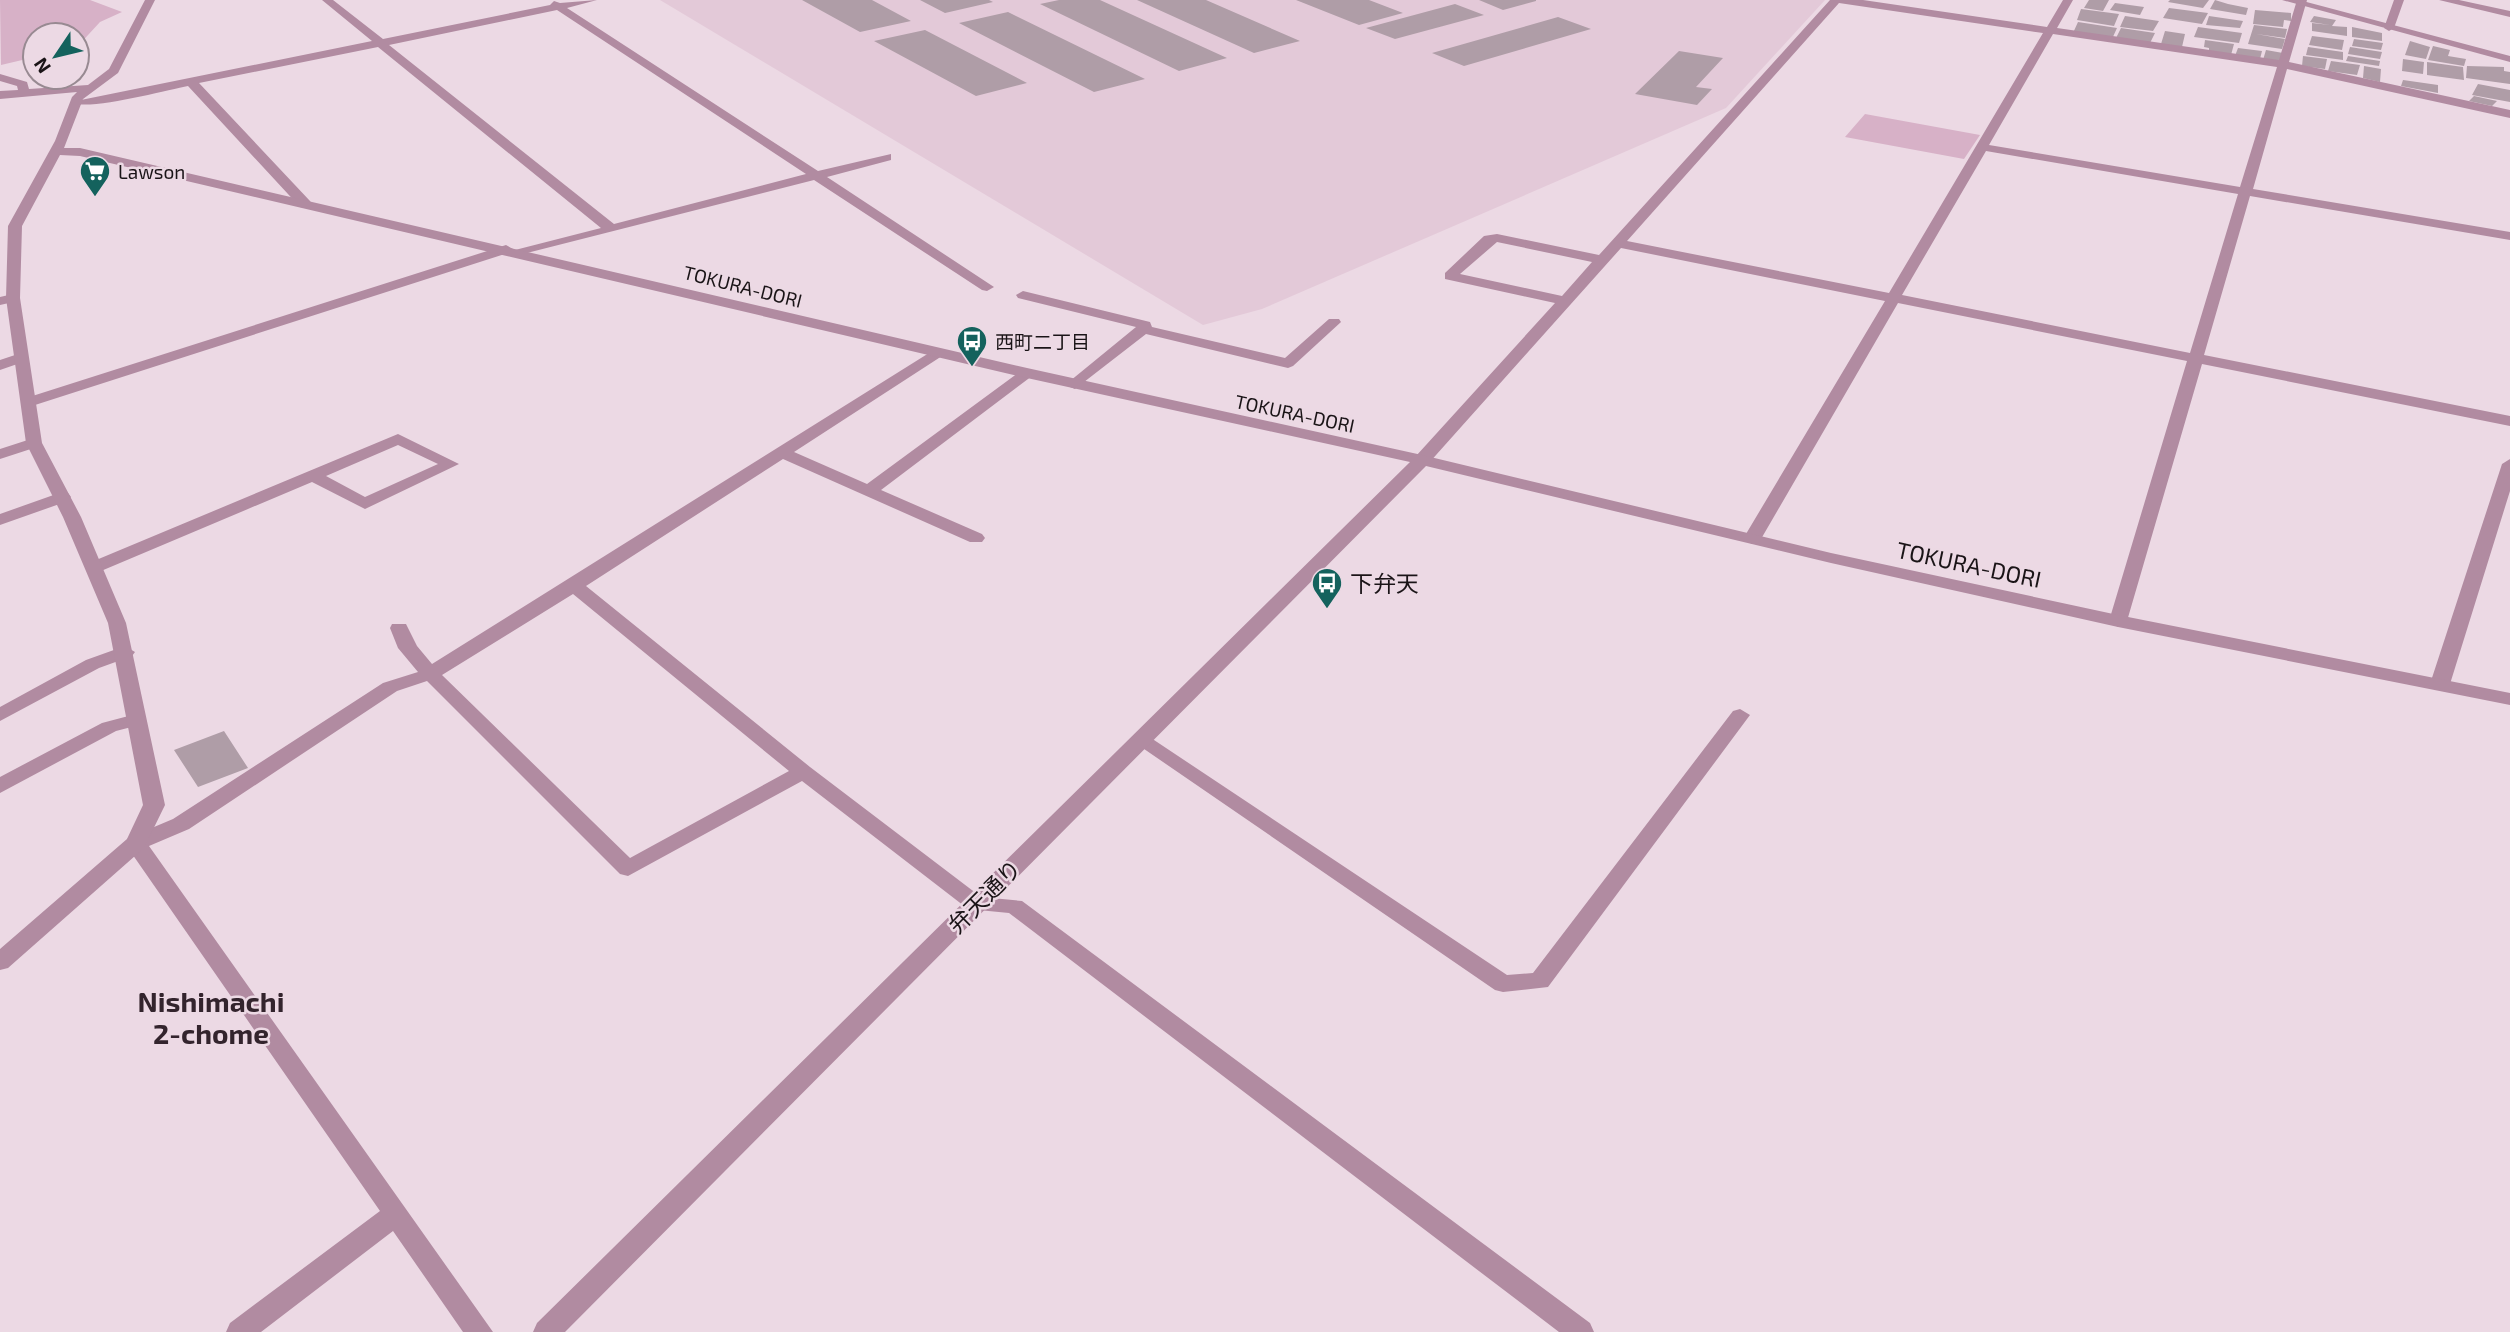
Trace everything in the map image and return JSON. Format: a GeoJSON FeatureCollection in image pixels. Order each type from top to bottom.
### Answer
{"type":"FeatureCollection","features":[{"type":"Feature","properties":{"kind":"street"},"geometry":{"type":"LineString","coordinates":[[91,85],[114,71],[150,0]]}},
{"type":"Feature","properties":{"kind":"street"},"geometry":{"type":"LineString","coordinates":[[327,0],[611,229]]}},
{"type":"Feature","properties":{"kind":"street"},"geometry":{"type":"LineString","coordinates":[[77,102],[191,82],[380,43],[553,3],[592,0]]}},
{"type":"Feature","properties":{"kind":"street"},"geometry":{"type":"LineString","coordinates":[[1839,0],[2282,64],[2510,114]]}},
{"type":"Feature","properties":{"kind":"street","name":"弁天通り"},"geometry":{"type":"LineString","coordinates":[[547,1332],[1422,460],[1839,0]]}},
{"type":"Feature","properties":{"kind":"street"},"geometry":{"type":"LineString","coordinates":[[2287,0],[2510,60]]}},
{"type":"Feature","properties":{"kind":"street"},"geometry":{"type":"LineString","coordinates":[[2389,28],[2399,0]]}},
{"type":"Feature","properties":{"kind":"street"},"geometry":{"type":"LineString","coordinates":[[2444,0],[2510,14]]}},
{"type":"Feature","properties":{"kind":"street"},"geometry":{"type":"LineString","coordinates":[[1752,539],[2050,31],[2062,1]]}},
{"type":"Feature","properties":{"kind":"street"},"geometry":{"type":"LineString","coordinates":[[2118,621],[2198,358],[2301,2]]}},
{"type":"Feature","properties":{"kind":"street"},"geometry":{"type":"LineString","coordinates":[[553,3],[987,287]]}},
{"type":"Feature","properties":{"kind":"street"},"geometry":{"type":"LineString","coordinates":[[0,77],[23,84],[24,92]]}},
{"type":"Feature","properties":{"kind":"street"},"geometry":{"type":"LineString","coordinates":[[191,82],[305,204]]}},
{"type":"Feature","properties":{"kind":"street"},"geometry":{"type":"LineString","coordinates":[[0,95],[40,91]]}},
{"type":"Feature","properties":{"kind":"street"},"geometry":{"type":"LineString","coordinates":[[85,91],[15,226],[6,299],[22,358],[34,443],[95,567],[125,653],[154,805],[136,843]]}},
{"type":"Feature","properties":{"kind":"street"},"geometry":{"type":"LineString","coordinates":[[1982,148],[2510,236]]}},
{"type":"Feature","properties":{"kind":"street","name":"TOKURA-DORI"},"geometry":{"type":"LineString","coordinates":[[54,151],[80,152],[513,251],[937,353],[1422,460],[1752,539],[2118,621],[2510,699]]}},
{"type":"Feature","properties":{"kind":"street"},"geometry":{"type":"LineString","coordinates":[[29,402],[513,251],[611,229],[887,157]]}},
{"type":"Feature","properties":{"kind":"street"},"geometry":{"type":"LineString","coordinates":[[1565,300],[1450,276],[1489,239],[1497,238],[1602,260]]}},
{"type":"Feature","properties":{"kind":"street"},"geometry":{"type":"LineString","coordinates":[[1618,243],[2510,421]]}},
{"type":"Feature","properties":{"kind":"street"},"geometry":{"type":"LineString","coordinates":[[1023,295],[1145,325],[1075,384]]}},
{"type":"Feature","properties":{"kind":"street"},"geometry":{"type":"LineString","coordinates":[[1143,329],[1288,363],[1334,322]]}},
{"type":"Feature","properties":{"kind":"street"},"geometry":{"type":"LineString","coordinates":[[0,962],[136,843],[181,824],[390,687],[430,674],[574,586],[784,454],[937,353]]}},
{"type":"Feature","properties":{"kind":"street"},"geometry":{"type":"LineString","coordinates":[[0,365],[22,358]]}},
{"type":"Feature","properties":{"kind":"street"},"geometry":{"type":"LineString","coordinates":[[869,491],[1027,373]]}},
{"type":"Feature","properties":{"kind":"street"},"geometry":{"type":"LineString","coordinates":[[95,567],[312,475],[398,439],[451,464],[365,504],[312,475]]}},
{"type":"Feature","properties":{"kind":"street"},"geometry":{"type":"LineString","coordinates":[[0,454],[34,443]]}},
{"type":"Feature","properties":{"kind":"street"},"geometry":{"type":"LineString","coordinates":[[784,454],[976,538]]}},
{"type":"Feature","properties":{"kind":"street"},"geometry":{"type":"LineString","coordinates":[[2440,684],[2510,464]]}},
{"type":"Feature","properties":{"kind":"street"},"geometry":{"type":"LineString","coordinates":[[0,520],[62,497]]}},
{"type":"Feature","properties":{"kind":"street"},"geometry":{"type":"LineString","coordinates":[[574,586],[803,772],[976,904],[1014,906],[1580,1332]]}},
{"type":"Feature","properties":{"kind":"street"},"geometry":{"type":"LineString","coordinates":[[398,628],[408,648],[430,674],[628,869],[803,772]]}},
{"type":"Feature","properties":{"kind":"street"},"geometry":{"type":"LineString","coordinates":[[0,715],[67,681],[94,662],[125,653]]}},
{"type":"Feature","properties":{"kind":"street"},"geometry":{"type":"LineString","coordinates":[[1141,740],[1503,984],[1540,981],[1740,715]]}},
{"type":"Feature","properties":{"kind":"street"},"geometry":{"type":"LineString","coordinates":[[0,786],[109,727],[136,720]]}},
{"type":"Feature","properties":{"kind":"street"},"geometry":{"type":"LineString","coordinates":[[136,843],[479,1332]]}},
{"type":"Feature","properties":{"kind":"street"},"geometry":{"type":"LineString","coordinates":[[240,1332],[397,1213]]}},
{"type":"Feature","properties":{"kind":"shaded area"},"geometry":{"type":"Polygon","coordinates":[[[0,0],[90,0],[122,12],[100,22],[91,32],[91,21],[21,21],[21,60],[1,65],[0,0]]]}},
{"type":"Feature","properties":{"kind":"shaded area"},"geometry":{"type":"Polygon","coordinates":[[[660,0],[1825,0],[1726,108],[1262,309],[1203,325],[660,0]]]}},
{"type":"Feature","properties":{"kind":"shaded area"},"geometry":{"type":"Polygon","coordinates":[[[1865,114],[1980,135],[1964,159],[1845,137],[1865,114]]]}},
{"type":"Feature","properties":{"kind":"building"},"geometry":{"type":"Polygon","coordinates":[[[802,0],[872,0],[911,21],[860,32],[802,0]]]}},
{"type":"Feature","properties":{"kind":"building"},"geometry":{"type":"Polygon","coordinates":[[[920,0],[989,0],[993,2],[945,13],[920,0]]]}},
{"type":"Feature","properties":{"kind":"building"},"geometry":{"type":"Polygon","coordinates":[[[1059,0],[1100,0],[1227,58],[1179,71],[1040,4],[1059,0]]]}},
{"type":"Feature","properties":{"kind":"building"},"geometry":{"type":"Polygon","coordinates":[[[1137,0],[1206,0],[1300,41],[1254,53],[1137,0]]]}},
{"type":"Feature","properties":{"kind":"building"},"geometry":{"type":"Polygon","coordinates":[[[1296,0],[1369,0],[1403,13],[1359,25],[1296,0]]]}},
{"type":"Feature","properties":{"kind":"building"},"geometry":{"type":"Polygon","coordinates":[[[1479,0],[1536,0],[1536,1],[1503,10],[1479,0]]]}},
{"type":"Feature","properties":{"kind":"building"},"geometry":{"type":"Polygon","coordinates":[[[2089,0],[2109,0],[2103,11],[2084,8],[2089,0]]]}},
{"type":"Feature","properties":{"kind":"building"},"geometry":{"type":"Polygon","coordinates":[[[2209,0],[2203,8],[2168,2],[2209,0]]]}},
{"type":"Feature","properties":{"kind":"building"},"geometry":{"type":"Polygon","coordinates":[[[2215,0],[2248,8],[2246,15],[2210,9],[2215,0]]]}},
{"type":"Feature","properties":{"kind":"building"},"geometry":{"type":"Polygon","coordinates":[[[2115,3],[2144,7],[2140,15],[2110,10],[2115,3]]]}},
{"type":"Feature","properties":{"kind":"building"},"geometry":{"type":"Polygon","coordinates":[[[1455,4],[1484,15],[1395,39],[1366,28],[1455,4]]]}},
{"type":"Feature","properties":{"kind":"building"},"geometry":{"type":"Polygon","coordinates":[[[2169,8],[2208,13],[2202,24],[2163,18],[2169,8]]]}},
{"type":"Feature","properties":{"kind":"building"},"geometry":{"type":"Polygon","coordinates":[[[2081,9],[2119,14],[2114,26],[2077,20],[2081,9]]]}},
{"type":"Feature","properties":{"kind":"building"},"geometry":{"type":"Polygon","coordinates":[[[2255,10],[2291,13],[2291,21],[2284,20],[2283,27],[2253,24],[2255,10]]]}},
{"type":"Feature","properties":{"kind":"building"},"geometry":{"type":"Polygon","coordinates":[[[1008,12],[1145,79],[1094,92],[959,23],[1008,12]]]}},
{"type":"Feature","properties":{"kind":"building"},"geometry":{"type":"Polygon","coordinates":[[[2125,16],[2159,21],[2153,31],[2120,27],[2125,16]]]}},
{"type":"Feature","properties":{"kind":"building"},"geometry":{"type":"Polygon","coordinates":[[[2209,16],[2243,21],[2240,28],[2206,25],[2209,16]]]}},
{"type":"Feature","properties":{"kind":"building"},"geometry":{"type":"Polygon","coordinates":[[[2314,16],[2336,20],[2332,26],[2347,27],[2347,36],[2312,31],[2312,23],[2330,25],[2310,22],[2314,16]]]}},
{"type":"Feature","properties":{"kind":"building"},"geometry":{"type":"Polygon","coordinates":[[[1558,17],[1591,29],[1464,66],[1432,53],[1558,17]]]}},
{"type":"Feature","properties":{"kind":"building"},"geometry":{"type":"Polygon","coordinates":[[[2078,22],[2117,28],[2112,39],[2073,33],[2078,22]]]}},
{"type":"Feature","properties":{"kind":"building"},"geometry":{"type":"Polygon","coordinates":[[[2254,25],[2287,29],[2285,38],[2256,34],[2285,39],[2282,49],[2248,44],[2254,25]]]}},
{"type":"Feature","properties":{"kind":"building"},"geometry":{"type":"Polygon","coordinates":[[[2198,27],[2242,33],[2239,43],[2194,37],[2198,27]]]}},
{"type":"Feature","properties":{"kind":"building"},"geometry":{"type":"Polygon","coordinates":[[[2352,27],[2382,33],[2382,41],[2352,37],[2352,27]]]}},
{"type":"Feature","properties":{"kind":"building"},"geometry":{"type":"Polygon","coordinates":[[[2121,28],[2155,33],[2150,43],[2116,38],[2121,28]]]}},
{"type":"Feature","properties":{"kind":"building"},"geometry":{"type":"Polygon","coordinates":[[[925,30],[1027,83],[976,96],[874,41],[925,30]]]}},
{"type":"Feature","properties":{"kind":"building"},"geometry":{"type":"Polygon","coordinates":[[[2165,31],[2185,34],[2182,47],[2161,44],[2165,31]]]}},
{"type":"Feature","properties":{"kind":"building"},"geometry":{"type":"Polygon","coordinates":[[[2312,36],[2344,40],[2342,50],[2309,45],[2312,36]]]}},
{"type":"Feature","properties":{"kind":"building"},"geometry":{"type":"Polygon","coordinates":[[[2354,39],[2383,43],[2381,50],[2352,46],[2354,39]]]}},
{"type":"Feature","properties":{"kind":"building"},"geometry":{"type":"Polygon","coordinates":[[[2205,40],[2234,44],[2231,55],[2209,51],[2209,48],[2204,47],[2205,40]]]}},
{"type":"Feature","properties":{"kind":"building"},"geometry":{"type":"Polygon","coordinates":[[[2410,41],[2430,47],[2426,59],[2405,55],[2410,41]]]}},
{"type":"Feature","properties":{"kind":"building"},"geometry":{"type":"Polygon","coordinates":[[[2433,46],[2450,50],[2448,56],[2466,59],[2464,66],[2428,60],[2433,46]]]}},
{"type":"Feature","properties":{"kind":"building"},"geometry":{"type":"Polygon","coordinates":[[[2308,47],[2343,52],[2343,60],[2306,55],[2308,47]]]}},
{"type":"Feature","properties":{"kind":"building"},"geometry":{"type":"Polygon","coordinates":[[[2350,47],[2382,52],[2380,59],[2348,54],[2350,47]]]}},
{"type":"Feature","properties":{"kind":"building"},"geometry":{"type":"Polygon","coordinates":[[[2238,48],[2262,51],[2260,59],[2235,56],[2238,48]]]}},
{"type":"Feature","properties":{"kind":"building"},"geometry":{"type":"Polygon","coordinates":[[[2266,50],[2283,53],[2280,63],[2263,60],[2266,50]]]}},
{"type":"Feature","properties":{"kind":"building"},"geometry":{"type":"Polygon","coordinates":[[[1679,51],[1723,58],[1696,87],[1712,89],[1697,105],[1635,94],[1679,51]]]}},
{"type":"Feature","properties":{"kind":"building"},"geometry":{"type":"Polygon","coordinates":[[[2303,56],[2327,59],[2325,69],[2302,66],[2303,56]]]}},
{"type":"Feature","properties":{"kind":"building"},"geometry":{"type":"Polygon","coordinates":[[[2348,56],[2380,61],[2379,66],[2346,61],[2348,56]]]}},
{"type":"Feature","properties":{"kind":"building"},"geometry":{"type":"Polygon","coordinates":[[[2403,59],[2424,62],[2423,74],[2402,71],[2403,59]]]}},
{"type":"Feature","properties":{"kind":"building"},"geometry":{"type":"Polygon","coordinates":[[[2331,61],[2360,65],[2357,75],[2328,71],[2331,61]]]}},
{"type":"Feature","properties":{"kind":"building"},"geometry":{"type":"Polygon","coordinates":[[[2427,62],[2463,67],[2464,80],[2427,75],[2427,62]]]}},
{"type":"Feature","properties":{"kind":"building"},"geometry":{"type":"Polygon","coordinates":[[[2364,66],[2381,69],[2380,82],[2363,78],[2364,66]]]}},
{"type":"Feature","properties":{"kind":"building"},"geometry":{"type":"Polygon","coordinates":[[[2467,66],[2504,67],[2504,71],[2510,72],[2510,84],[2466,78],[2467,66]]]}},
{"type":"Feature","properties":{"kind":"building"},"geometry":{"type":"Polygon","coordinates":[[[2403,80],[2438,85],[2438,93],[2401,86],[2403,80]]]}},
{"type":"Feature","properties":{"kind":"building"},"geometry":{"type":"Polygon","coordinates":[[[2478,84],[2510,90],[2510,102],[2472,95],[2478,84]]]}},
{"type":"Feature","properties":{"kind":"building"},"geometry":{"type":"Polygon","coordinates":[[[2474,96],[2497,101],[2492,106],[2469,101],[2474,96]]]}},
{"type":"Feature","properties":{"kind":"building"},"geometry":{"type":"Polygon","coordinates":[[[224,731],[248,768],[198,787],[174,750],[224,731]]]}},
{"type":"Feature","properties":{"kind":"place","name":"Lawson"},"geometry":{"type":"Point","coordinates":[95,198]}},
{"type":"Feature","properties":{"kind":"place","name":"西町二丁目"},"geometry":{"type":"Point","coordinates":[972,368]}},
{"type":"Feature","properties":{"kind":"place","name":"下弁天"},"geometry":{"type":"Point","coordinates":[1327,610]}},
{"type":"Feature","properties":{"kind":"district","name":"Nishimachi 2-chome"},"geometry":{"type":"Point","coordinates":[211,1017]}}]}
